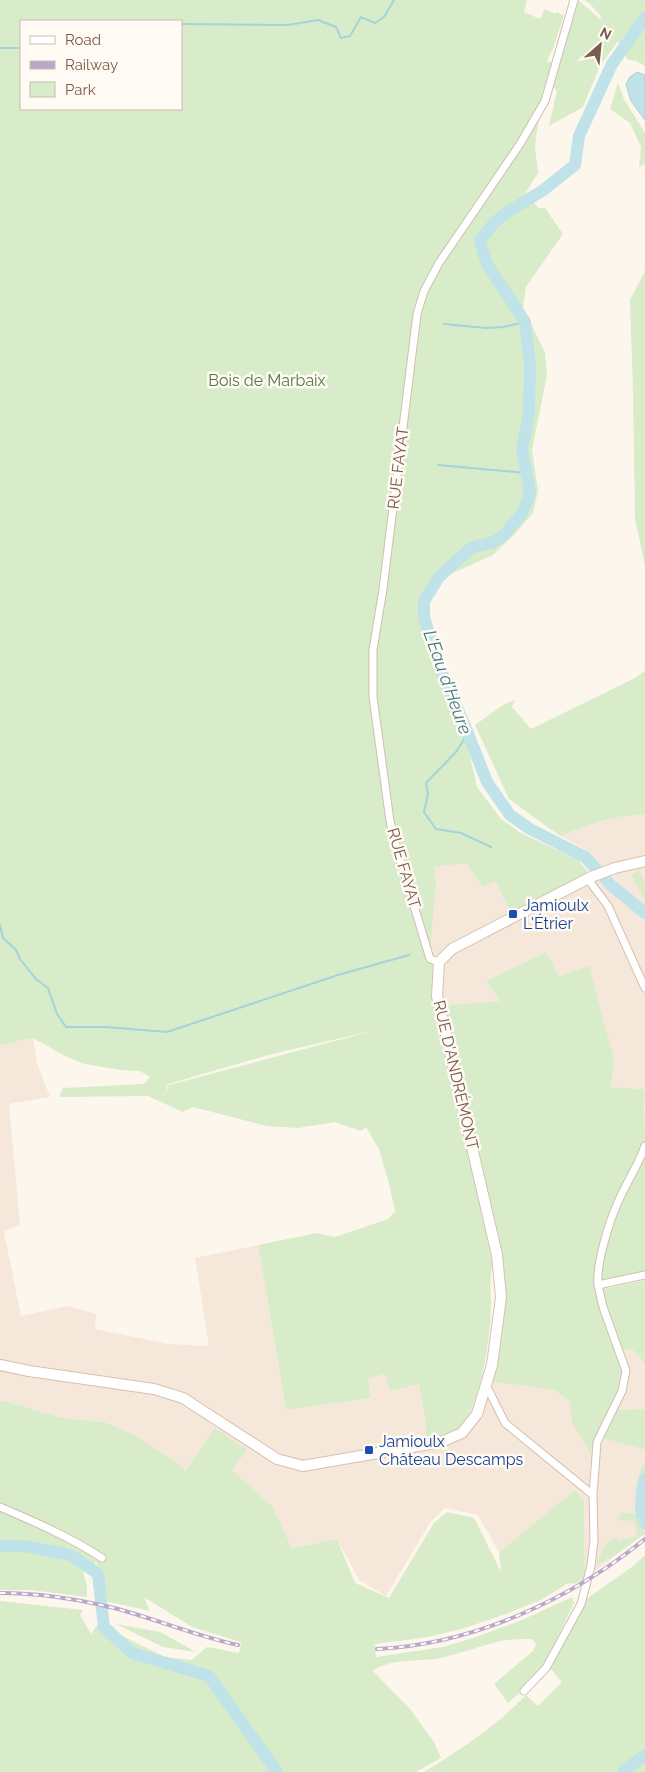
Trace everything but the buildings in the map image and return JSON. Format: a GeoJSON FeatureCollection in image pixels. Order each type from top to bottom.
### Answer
{"type":"FeatureCollection","features":[{"type":"Feature","properties":{"kind":"street","name":"RUE FAYAT"},"geometry":{"type":"LineString","coordinates":[[439,962],[430,959],[390,821],[372,679],[373,650],[383,589],[417,314],[424,291],[439,263],[520,144],[545,101],[574,0]]}},
{"type":"Feature","properties":{"kind":"street"},"geometry":{"type":"LineString","coordinates":[[439,962],[452,949],[589,877],[615,868],[645,861]]}},
{"type":"Feature","properties":{"kind":"street"},"geometry":{"type":"LineString","coordinates":[[589,877],[608,906],[645,988]]}},
{"type":"Feature","properties":{"kind":"street","name":"RUE D'ANDRÉMONT"},"geometry":{"type":"LineString","coordinates":[[0,1365],[154,1389],[182,1398],[277,1459],[303,1466],[441,1442],[462,1433],[477,1414],[492,1365],[501,1297],[498,1255],[437,996],[439,962]]}},
{"type":"Feature","properties":{"kind":"street"},"geometry":{"type":"LineString","coordinates":[[524,1691],[546,1668],[581,1604],[591,1566],[594,1540],[593,1495],[597,1442],[622,1391],[626,1371],[603,1307],[597,1275],[618,1202],[645,1146]]}},
{"type":"Feature","properties":{"kind":"street"},"geometry":{"type":"LineString","coordinates":[[598,1285],[645,1275]]}},
{"type":"Feature","properties":{"kind":"street"},"geometry":{"type":"LineString","coordinates":[[486,1385],[505,1423],[593,1495]]}},
{"type":"Feature","properties":{"kind":"street"},"geometry":{"type":"LineString","coordinates":[[0,1507],[74,1541],[102,1558]]}},
{"type":"Feature","properties":{"kind":"shaded area"},"geometry":{"type":"Polygon","coordinates":[[[645,815],[645,909],[584,849],[560,836],[617,817],[645,815]]]}},
{"type":"Feature","properties":{"kind":"shaded area"},"geometry":{"type":"Polygon","coordinates":[[[466,863],[483,887],[495,881],[597,877],[645,920],[645,1106],[643,1089],[610,1087],[614,1060],[559,976],[546,952],[486,981],[500,1001],[435,1007],[431,953],[408,871],[466,863]]]}},
{"type":"Feature","properties":{"kind":"shaded area"},"geometry":{"type":"Polygon","coordinates":[[[33,1038],[37,1063],[50,1097],[9,1104],[20,1225],[4,1232],[21,1316],[67,1306],[96,1314],[95,1329],[169,1344],[209,1346],[195,1258],[258,1245],[286,1410],[371,1398],[368,1379],[385,1374],[419,1384],[426,1424],[425,1441],[474,1404],[479,1387],[491,1385],[494,1382],[554,1390],[570,1402],[572,1422],[616,1352],[632,1349],[645,1364],[645,1409],[616,1410],[603,1437],[645,1450],[645,1460],[640,1470],[636,1493],[637,1509],[644,1534],[585,1579],[584,1500],[575,1490],[499,1552],[478,1515],[445,1508],[430,1523],[386,1596],[359,1580],[337,1539],[292,1548],[272,1506],[232,1470],[216,1428],[186,1471],[175,1461],[104,1422],[63,1418],[0,1401],[0,1045],[33,1038]]]}},
{"type":"Feature","properties":{"kind":"green space","name":"Bois de Marbaix"},"geometry":{"type":"Polygon","coordinates":[[[0,0],[526,0],[524,12],[540,19],[545,9],[555,14],[556,12],[564,15],[547,61],[553,63],[542,94],[535,146],[538,173],[526,192],[538,208],[545,208],[563,234],[526,287],[523,308],[545,352],[547,375],[532,450],[538,491],[533,513],[514,535],[493,555],[453,573],[436,590],[430,604],[424,633],[442,686],[483,756],[468,747],[477,787],[501,819],[521,833],[578,860],[589,873],[512,913],[495,881],[483,887],[466,863],[434,867],[436,883],[431,939],[435,1012],[452,1070],[441,1006],[500,1001],[486,981],[546,952],[559,976],[589,966],[614,1060],[611,1087],[644,1089],[645,1143],[617,1199],[595,1277],[597,1297],[622,1371],[620,1389],[590,1452],[572,1422],[570,1402],[554,1390],[494,1382],[491,1385],[502,1277],[498,1234],[477,1188],[493,1264],[491,1306],[489,1337],[483,1374],[478,1392],[464,1422],[451,1434],[425,1441],[426,1424],[419,1384],[390,1391],[385,1374],[368,1379],[371,1398],[286,1410],[258,1245],[317,1233],[335,1237],[388,1219],[395,1211],[389,1184],[379,1149],[366,1127],[361,1131],[335,1122],[298,1128],[267,1126],[193,1107],[183,1112],[148,1096],[59,1097],[63,1088],[144,1084],[150,1077],[140,1071],[85,1064],[65,1056],[33,1038],[0,1045],[0,0]],[[376,1030],[272,1054],[168,1084],[164,1096],[169,1085],[376,1030]]]}},
{"type":"Feature","properties":{"kind":"green space"},"geometry":{"type":"Polygon","coordinates":[[[578,0],[600,19],[601,16],[584,0],[645,0],[645,66],[636,61],[628,60],[618,41],[600,66],[583,107],[549,126],[557,91],[551,85],[578,0]]]}},
{"type":"Feature","properties":{"kind":"green space"},"geometry":{"type":"Polygon","coordinates":[[[618,83],[624,99],[645,133],[645,164],[639,167],[641,147],[630,123],[610,109],[618,83]]]}},
{"type":"Feature","properties":{"kind":"green space"},"geometry":{"type":"Polygon","coordinates":[[[645,271],[645,566],[635,519],[630,300],[645,271]]]}},
{"type":"Feature","properties":{"kind":"green space"},"geometry":{"type":"Polygon","coordinates":[[[645,671],[645,815],[617,817],[560,836],[509,799],[475,725],[503,705],[515,700],[512,707],[531,729],[635,678],[645,671]]]}},
{"type":"Feature","properties":{"kind":"green space"},"geometry":{"type":"Polygon","coordinates":[[[639,869],[645,882],[645,901],[632,876],[639,869]]]}},
{"type":"Feature","properties":{"kind":"green space"},"geometry":{"type":"Polygon","coordinates":[[[645,1153],[645,1273],[602,1281],[602,1266],[609,1233],[623,1198],[645,1153]]]}},
{"type":"Feature","properties":{"kind":"green space"},"geometry":{"type":"Polygon","coordinates":[[[645,1280],[645,1364],[632,1349],[622,1351],[606,1311],[602,1291],[645,1280]]]}},
{"type":"Feature","properties":{"kind":"green space"},"geometry":{"type":"Polygon","coordinates":[[[0,1401],[63,1418],[104,1422],[130,1433],[175,1461],[186,1471],[215,1428],[247,1450],[232,1470],[272,1506],[292,1548],[337,1539],[355,1583],[389,1598],[434,1523],[447,1512],[474,1518],[501,1572],[499,1552],[575,1490],[584,1500],[585,1579],[574,1584],[568,1583],[541,1600],[465,1628],[428,1637],[375,1644],[376,1657],[443,1647],[522,1620],[572,1597],[574,1603],[545,1664],[528,1685],[508,1703],[494,1684],[533,1651],[536,1644],[532,1639],[501,1641],[441,1658],[396,1662],[373,1671],[410,1709],[434,1742],[441,1758],[416,1772],[0,1772],[0,1601],[83,1610],[80,1615],[91,1634],[98,1624],[165,1657],[192,1660],[207,1647],[239,1653],[241,1642],[192,1627],[144,1597],[150,1611],[105,1601],[101,1574],[96,1562],[83,1572],[87,1585],[87,1597],[30,1590],[0,1590],[0,1401]]]}},
{"type":"Feature","properties":{"kind":"green space"},"geometry":{"type":"Polygon","coordinates":[[[645,1409],[645,1450],[603,1438],[615,1410],[645,1409]]]}},
{"type":"Feature","properties":{"kind":"green space"},"geometry":{"type":"Polygon","coordinates":[[[645,1460],[645,1534],[607,1560],[596,1565],[606,1543],[617,1537],[618,1541],[637,1536],[635,1521],[619,1520],[620,1513],[639,1514],[636,1501],[636,1487],[645,1460]]]}},
{"type":"Feature","properties":{"kind":"green space"},"geometry":{"type":"Polygon","coordinates":[[[645,1555],[645,1772],[424,1772],[478,1736],[503,1717],[526,1695],[538,1706],[562,1682],[550,1668],[585,1600],[633,1566],[645,1555]]]}},
{"type":"Feature","properties":{"kind":"green space"},"geometry":{"type":"Polygon","coordinates":[[[116,1624],[160,1632],[196,1652],[163,1647],[116,1624]]]}},
{"type":"Feature","properties":{"kind":"water"},"geometry":{"type":"Polygon","coordinates":[[[637,72],[645,75],[645,120],[631,101],[626,84],[630,77],[637,72]]]}},
{"type":"Feature","properties":{"kind":"waterway"},"geometry":{"type":"LineString","coordinates":[[182,24],[288,25],[318,20],[336,27],[341,38],[350,36],[361,17],[375,23],[384,17],[394,0]]}},
{"type":"Feature","properties":{"kind":"waterway","name":"L'Eau d'Heure"},"geometry":{"type":"LineString","coordinates":[[645,18],[612,64],[579,136],[575,165],[542,191],[506,213],[494,223],[480,240],[487,264],[525,322],[530,363],[529,414],[522,449],[530,494],[522,513],[505,534],[494,542],[471,548],[439,577],[424,601],[424,617],[438,664],[487,782],[510,815],[530,829],[585,857],[612,886],[645,913]]}},
{"type":"Feature","properties":{"kind":"waterway"},"geometry":{"type":"LineString","coordinates":[[0,48],[20,48]]}},
{"type":"Feature","properties":{"kind":"waterway"},"geometry":{"type":"LineString","coordinates":[[444,324],[486,328],[503,327],[525,322]]}},
{"type":"Feature","properties":{"kind":"waterway"},"geometry":{"type":"LineString","coordinates":[[438,465],[526,473]]}},
{"type":"Feature","properties":{"kind":"waterway"},"geometry":{"type":"LineString","coordinates":[[468,733],[456,752],[426,783],[428,794],[424,812],[436,829],[461,833],[491,847]]}},
{"type":"Feature","properties":{"kind":"waterway"},"geometry":{"type":"LineString","coordinates":[[0,925],[3,938],[16,950],[20,959],[36,979],[48,988],[57,1014],[66,1027],[106,1027],[167,1032],[338,975],[409,955]]}},
{"type":"Feature","properties":{"kind":"waterway","name":"L'Eau d'Heure"},"geometry":{"type":"LineString","coordinates":[[645,1479],[641,1506],[645,1523]]}},
{"type":"Feature","properties":{"kind":"waterway","name":"L'Eau d'Heure"},"geometry":{"type":"LineString","coordinates":[[0,1546],[24,1546],[71,1555],[98,1574],[104,1627],[132,1653],[209,1676],[277,1772]]}},
{"type":"Feature","properties":{"kind":"waterway","name":"L'Eau d'Heure"},"geometry":{"type":"LineString","coordinates":[[623,1772],[645,1755]]}},
{"type":"Feature","properties":{"kind":"railway"},"geometry":{"type":"LineString","coordinates":[[377,1649],[449,1638],[485,1628],[519,1615],[585,1581],[645,1539]]}},
{"type":"Feature","properties":{"kind":"railway"},"geometry":{"type":"LineString","coordinates":[[0,1593],[43,1595],[100,1605],[130,1612],[238,1645]]}},
{"type":"Feature","properties":{"kind":"place","name":"Jamioulx L'Étrier"},"geometry":{"type":"Point","coordinates":[513,914]}},
{"type":"Feature","properties":{"kind":"place","name":"Jamioulx Château Descamps"},"geometry":{"type":"Point","coordinates":[369,1450]}}]}
